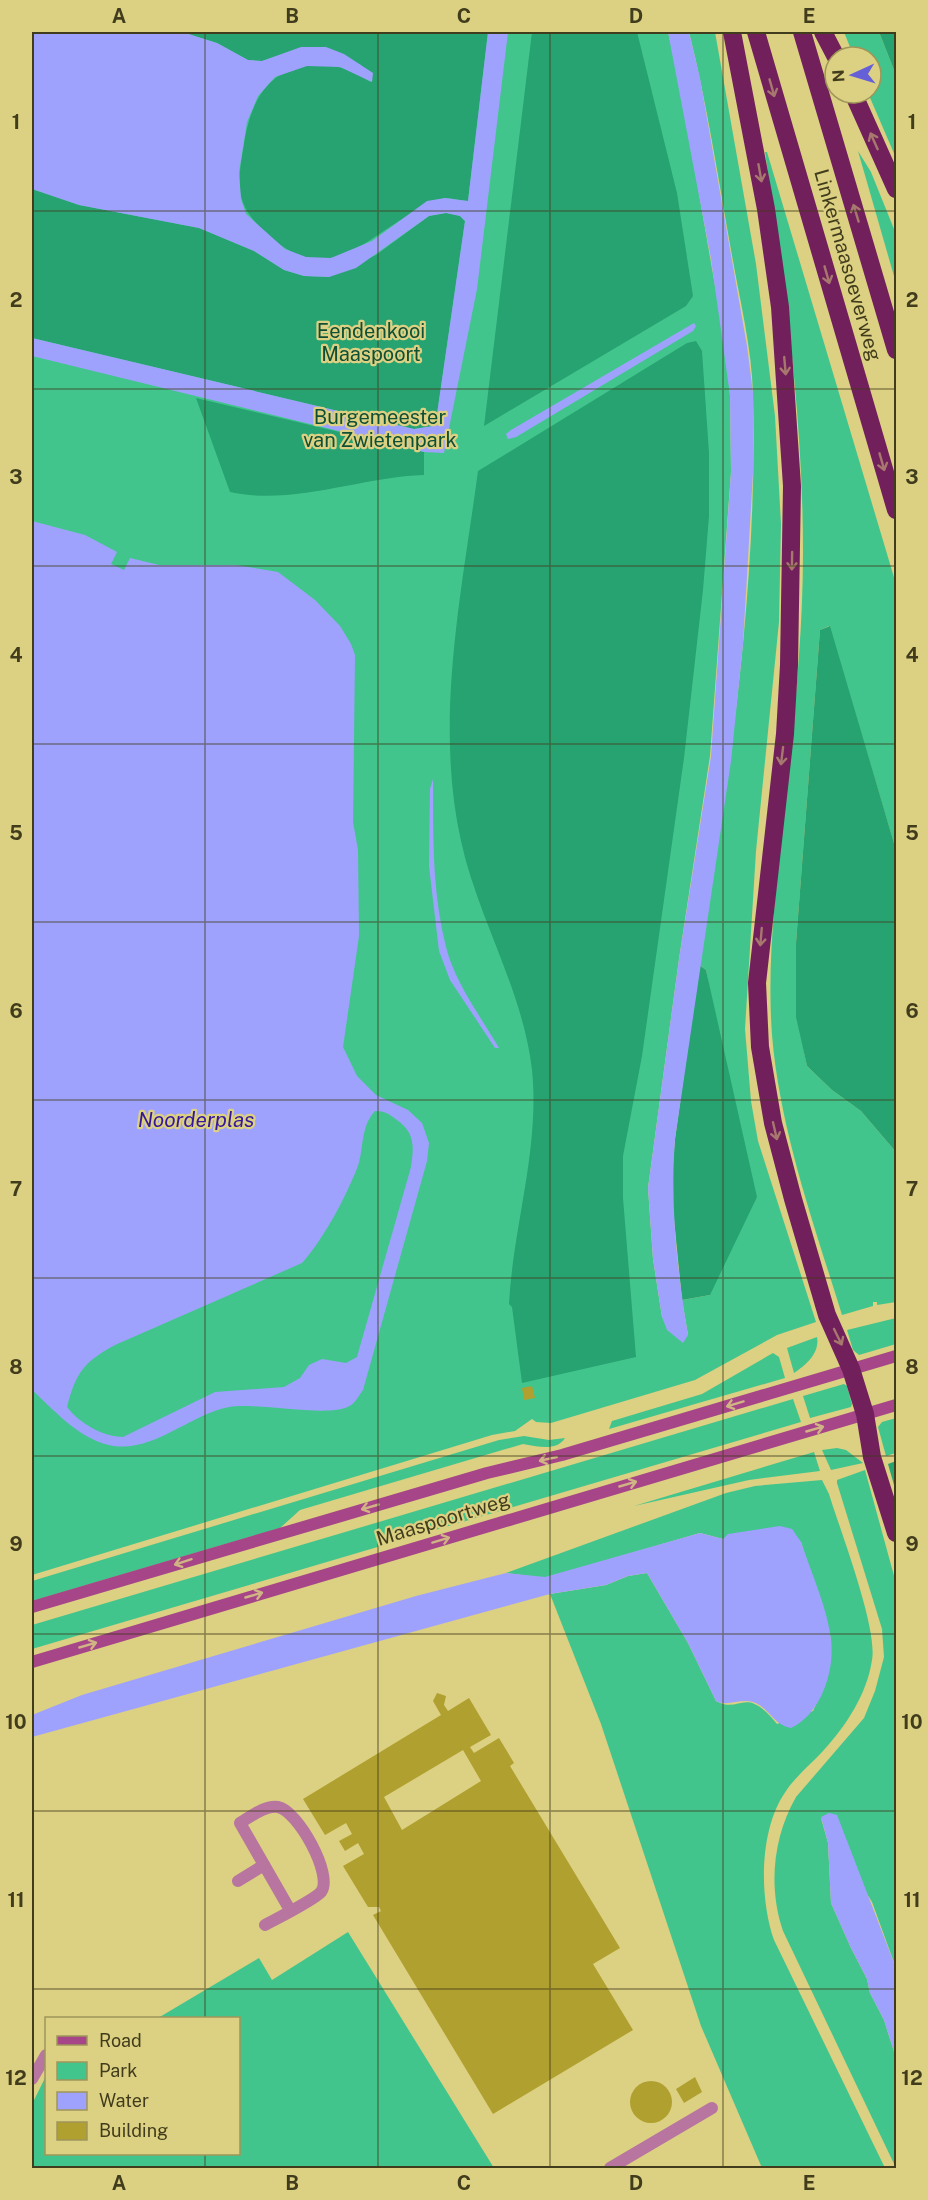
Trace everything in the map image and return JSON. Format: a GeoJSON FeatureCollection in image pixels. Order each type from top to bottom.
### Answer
{"type":"FeatureCollection","features":[{"type":"Feature","properties":{"kind":"highway"},"geometry":{"type":"LineString","coordinates":[[732,32],[766,209],[780,307],[792,486],[789,664],[785,734],[757,983],[760,1047],[773,1123],[804,1236],[827,1315],[851,1370],[865,1414],[872,1457],[897,1533]]}},
{"type":"Feature","properties":{"kind":"highway","name":"Linkermaasoeverweg"},"geometry":{"type":"LineString","coordinates":[[756,32],[897,510]]}},
{"type":"Feature","properties":{"kind":"highway","name":"Linkermaasoeverweg"},"geometry":{"type":"LineString","coordinates":[[802,32],[897,350]]}},
{"type":"Feature","properties":{"kind":"highway"},"geometry":{"type":"LineString","coordinates":[[858,105],[897,189]]}},
{"type":"Feature","properties":{"kind":"main road","name":"Maaspoortweg"},"geometry":{"type":"LineString","coordinates":[[32,1607],[487,1473],[562,1455],[897,1356]]}},
{"type":"Feature","properties":{"kind":"main road","name":"Maaspoortweg"},"geometry":{"type":"LineString","coordinates":[[32,1662],[897,1405]]}},
{"type":"Feature","properties":{"kind":"lane"},"geometry":{"type":"LineString","coordinates":[[265,1925],[320,1893],[326,1880],[323,1866],[296,1820],[286,1810],[277,1807],[266,1808],[240,1824],[290,1910]]}},
{"type":"Feature","properties":{"kind":"lane"},"geometry":{"type":"LineString","coordinates":[[238,1881],[264,1865]]}},
{"type":"Feature","properties":{"kind":"lane"},"geometry":{"type":"LineString","coordinates":[[32,2079],[45,2057]]}},
{"type":"Feature","properties":{"kind":"lane"},"geometry":{"type":"LineString","coordinates":[[610,2169],[712,2108]]}},
{"type":"Feature","properties":{"kind":"green space","name":"Burgemeester van Zwietenpark"},"geometry":{"type":"Polygon","coordinates":[[[32,32],[668,32],[680,84],[726,349],[730,395],[731,472],[710,756],[679,959],[648,1188],[653,1259],[662,1317],[688,1335],[682,1300],[710,1295],[714,1011],[706,970],[699,965],[721,824],[739,682],[751,539],[753,467],[753,395],[748,340],[707,113],[689,32],[715,32],[756,264],[775,416],[781,524],[779,622],[756,851],[745,1029],[751,1101],[758,1141],[816,1322],[777,1335],[695,1380],[551,1423],[536,1422],[532,1419],[515,1431],[492,1435],[32,1575],[32,32]]]}},
{"type":"Feature","properties":{"kind":"green space"},"geometry":{"type":"Polygon","coordinates":[[[182,32],[488,32],[468,201],[448,198],[440,200],[404,218],[349,252],[330,258],[311,258],[290,251],[256,223],[248,213],[240,194],[240,172],[248,125],[261,93],[284,73],[299,67],[317,65],[351,71],[371,82],[360,64],[277,56],[262,61],[248,60],[217,43],[182,32]]]}},
{"type":"Feature","properties":{"kind":"green space"},"geometry":{"type":"Polygon","coordinates":[[[532,32],[637,32],[677,193],[693,296],[686,306],[484,426],[532,32]]]}},
{"type":"Feature","properties":{"kind":"green space"},"geometry":{"type":"Polygon","coordinates":[[[844,32],[879,32],[896,75],[896,158],[873,105],[883,105],[883,45],[849,45],[844,32]]]}},
{"type":"Feature","properties":{"kind":"green space"},"geometry":{"type":"Polygon","coordinates":[[[879,32],[896,32],[896,75],[879,32]]]}},
{"type":"Feature","properties":{"kind":"green space"},"geometry":{"type":"Polygon","coordinates":[[[858,151],[871,172],[896,234],[896,283],[858,151]]]}},
{"type":"Feature","properties":{"kind":"green space"},"geometry":{"type":"Polygon","coordinates":[[[765,152],[767,152],[896,584],[896,850],[829,626],[820,630],[796,943],[797,1017],[807,1066],[832,1090],[861,1111],[896,1152],[896,1302],[877,1305],[877,1302],[873,1302],[873,1306],[842,1315],[790,1142],[776,1071],[772,1035],[770,983],[772,932],[796,690],[803,552],[800,452],[792,351],[765,152]]]}},
{"type":"Feature","properties":{"kind":"green space","name":"Eendenkooi Maaspoort"},"geometry":{"type":"Polygon","coordinates":[[[32,189],[79,205],[199,228],[254,251],[284,270],[304,276],[329,277],[376,255],[429,216],[446,213],[460,216],[465,221],[437,414],[433,426],[414,429],[32,338],[32,189]]]}},
{"type":"Feature","properties":{"kind":"green space"},"geometry":{"type":"Polygon","coordinates":[[[696,341],[702,351],[709,453],[709,516],[703,590],[684,758],[642,1056],[623,1156],[623,1198],[636,1357],[522,1383],[512,1307],[509,1304],[532,1129],[532,1070],[520,1011],[478,898],[461,841],[453,795],[450,749],[453,656],[478,471],[687,343],[696,341]]]}},
{"type":"Feature","properties":{"kind":"green space"},"geometry":{"type":"Polygon","coordinates":[[[196,398],[424,452],[424,475],[376,480],[327,490],[278,496],[230,492],[196,398]]]}},
{"type":"Feature","properties":{"kind":"green space"},"geometry":{"type":"Polygon","coordinates":[[[830,626],[896,850],[896,1152],[861,1111],[832,1090],[807,1066],[796,1017],[796,943],[820,630],[830,626]]]}},
{"type":"Feature","properties":{"kind":"green space"},"geometry":{"type":"Polygon","coordinates":[[[699,965],[706,970],[757,1197],[710,1295],[682,1300],[671,1189],[675,1139],[699,965]]]}},
{"type":"Feature","properties":{"kind":"green space"},"geometry":{"type":"Polygon","coordinates":[[[896,1318],[896,1344],[859,1355],[853,1350],[847,1330],[896,1318]]]}},
{"type":"Feature","properties":{"kind":"green space"},"geometry":{"type":"Polygon","coordinates":[[[817,1337],[814,1353],[794,1373],[787,1348],[817,1337]]]}},
{"type":"Feature","properties":{"kind":"green space"},"geometry":{"type":"Polygon","coordinates":[[[773,1353],[779,1357],[785,1378],[609,1429],[612,1421],[702,1394],[773,1353]]]}},
{"type":"Feature","properties":{"kind":"green space"},"geometry":{"type":"Polygon","coordinates":[[[844,1384],[847,1386],[851,1407],[810,1418],[803,1396],[844,1384]]]}},
{"type":"Feature","properties":{"kind":"green space"},"geometry":{"type":"Polygon","coordinates":[[[793,1399],[801,1422],[32,1649],[32,1625],[793,1399]]]}},
{"type":"Feature","properties":{"kind":"green space"},"geometry":{"type":"Polygon","coordinates":[[[896,1418],[896,1453],[886,1456],[878,1427],[882,1422],[896,1418]]]}},
{"type":"Feature","properties":{"kind":"green space"},"geometry":{"type":"Polygon","coordinates":[[[524,1436],[549,1440],[565,1438],[551,1447],[523,1444],[300,1510],[280,1528],[32,1601],[32,1581],[499,1440],[524,1436]]]}},
{"type":"Feature","properties":{"kind":"green space"},"geometry":{"type":"Polygon","coordinates":[[[837,1448],[846,1450],[863,1463],[831,1470],[822,1450],[837,1448]]]}},
{"type":"Feature","properties":{"kind":"green space"},"geometry":{"type":"Polygon","coordinates":[[[814,1452],[820,1471],[749,1480],[634,1506],[814,1452]]]}},
{"type":"Feature","properties":{"kind":"green space"},"geometry":{"type":"Polygon","coordinates":[[[896,1461],[896,1492],[888,1464],[896,1461]]]}},
{"type":"Feature","properties":{"kind":"green space"},"geometry":{"type":"Polygon","coordinates":[[[865,1470],[896,1583],[896,1968],[872,1902],[821,1818],[828,1843],[831,1903],[867,1979],[870,1993],[884,2020],[896,2058],[896,2168],[783,1931],[775,1897],[774,1880],[778,1845],[788,1812],[796,1797],[864,1718],[875,1691],[884,1657],[882,1629],[837,1483],[837,1480],[865,1470]]]}},
{"type":"Feature","properties":{"kind":"green space"},"geometry":{"type":"Polygon","coordinates":[[[822,1480],[829,1494],[864,1603],[872,1645],[872,1660],[860,1697],[840,1731],[799,1775],[777,1807],[766,1844],[764,1884],[769,1923],[774,1940],[885,2168],[762,2168],[701,2026],[601,1724],[550,1594],[606,1585],[628,1576],[647,1573],[688,1643],[716,1701],[731,1705],[750,1702],[766,1712],[777,1724],[813,1711],[829,1667],[831,1639],[801,1542],[723,1539],[700,1533],[545,1578],[506,1573],[726,1493],[755,1486],[822,1480]]]}},
{"type":"Feature","properties":{"kind":"green space"},"geometry":{"type":"Polygon","coordinates":[[[348,1932],[494,2168],[32,2168],[32,2104],[45,2078],[45,2155],[240,2155],[240,2017],[160,2017],[259,1958],[272,1980],[348,1932]]]}},
{"type":"Feature","properties":{"kind":"water"},"geometry":{"type":"Polygon","coordinates":[[[32,32],[182,32],[217,43],[248,60],[262,61],[301,47],[326,47],[344,54],[373,73],[372,82],[340,67],[307,66],[275,77],[258,96],[247,122],[239,172],[241,199],[246,214],[285,249],[306,257],[331,258],[372,241],[427,201],[445,198],[468,201],[488,32],[508,32],[477,289],[444,453],[424,452],[32,356],[32,338],[414,429],[433,426],[437,414],[465,221],[460,216],[446,213],[429,216],[356,268],[329,277],[304,276],[284,270],[254,251],[199,228],[79,205],[32,189],[32,32]]]}},
{"type":"Feature","properties":{"kind":"water"},"geometry":{"type":"Polygon","coordinates":[[[668,32],[689,32],[700,78],[747,346],[753,393],[753,473],[743,644],[731,761],[675,1139],[673,1188],[676,1237],[688,1335],[683,1343],[667,1330],[662,1317],[653,1259],[648,1188],[679,959],[711,756],[731,472],[730,395],[711,259],[668,32]]]}},
{"type":"Feature","properties":{"kind":"water"},"geometry":{"type":"Polygon","coordinates":[[[694,323],[696,326],[693,331],[516,437],[508,439],[506,434],[511,430],[694,323]]]}},
{"type":"Feature","properties":{"kind":"water","name":"Noorderplas"},"geometry":{"type":"Polygon","coordinates":[[[32,521],[85,535],[117,552],[111,564],[124,570],[130,558],[159,565],[236,565],[278,572],[315,600],[340,626],[355,655],[353,822],[358,850],[359,936],[343,1047],[357,1076],[376,1095],[408,1110],[422,1123],[429,1143],[427,1161],[363,1390],[351,1405],[328,1411],[229,1407],[200,1417],[155,1439],[125,1447],[109,1445],[77,1430],[32,1390],[32,521]],[[375,1111],[364,1132],[359,1163],[345,1195],[325,1231],[302,1263],[104,1351],[78,1376],[67,1407],[72,1413],[85,1424],[100,1432],[123,1437],[215,1392],[284,1387],[300,1378],[309,1365],[322,1359],[346,1363],[357,1357],[413,1153],[412,1140],[403,1125],[384,1112],[375,1111]]]}},
{"type":"Feature","properties":{"kind":"water"},"geometry":{"type":"Polygon","coordinates":[[[433,779],[436,884],[446,947],[462,987],[499,1048],[495,1048],[450,980],[439,951],[429,866],[430,789],[433,779]]]}},
{"type":"Feature","properties":{"kind":"water"},"geometry":{"type":"Polygon","coordinates":[[[780,1526],[792,1529],[801,1542],[823,1604],[832,1652],[828,1678],[817,1703],[801,1722],[791,1728],[780,1723],[753,1702],[720,1703],[716,1701],[688,1643],[647,1573],[628,1576],[606,1585],[550,1594],[32,1737],[32,1715],[82,1695],[416,1596],[506,1573],[545,1577],[700,1533],[723,1539],[728,1534],[780,1526]]]}},
{"type":"Feature","properties":{"kind":"water"},"geometry":{"type":"Polygon","coordinates":[[[829,1813],[837,1815],[896,1968],[896,2058],[884,2020],[870,1993],[867,1979],[831,1903],[828,1843],[821,1817],[829,1813]]]}},
{"type":"Feature","properties":{"kind":"building"},"geometry":{"type":"Polygon","coordinates":[[[532,1386],[535,1398],[524,1400],[522,1388],[532,1386]]]}},
{"type":"Feature","properties":{"kind":"building"},"geometry":{"type":"Polygon","coordinates":[[[437,1693],[446,1696],[444,1705],[448,1711],[469,1698],[491,1735],[470,1747],[474,1753],[499,1738],[514,1763],[510,1766],[620,1948],[593,1964],[633,2030],[493,2114],[373,1915],[381,1911],[379,1907],[368,1907],[343,1866],[364,1854],[358,1843],[345,1851],[339,1841],[352,1834],[346,1823],[325,1835],[303,1799],[441,1715],[433,1701],[437,1693]],[[463,1750],[384,1797],[402,1830],[481,1781],[463,1750]]]}},
{"type":"Feature","properties":{"kind":"building"},"geometry":{"type":"Polygon","coordinates":[[[695,2077],[702,2092],[684,2103],[676,2089],[695,2077]]]}},
{"type":"Feature","properties":{"kind":"building"},"geometry":{"type":"Polygon","coordinates":[[[651,2081],[666,2087],[672,2102],[666,2117],[651,2123],[636,2117],[630,2102],[636,2087],[651,2081]]]}}]}
